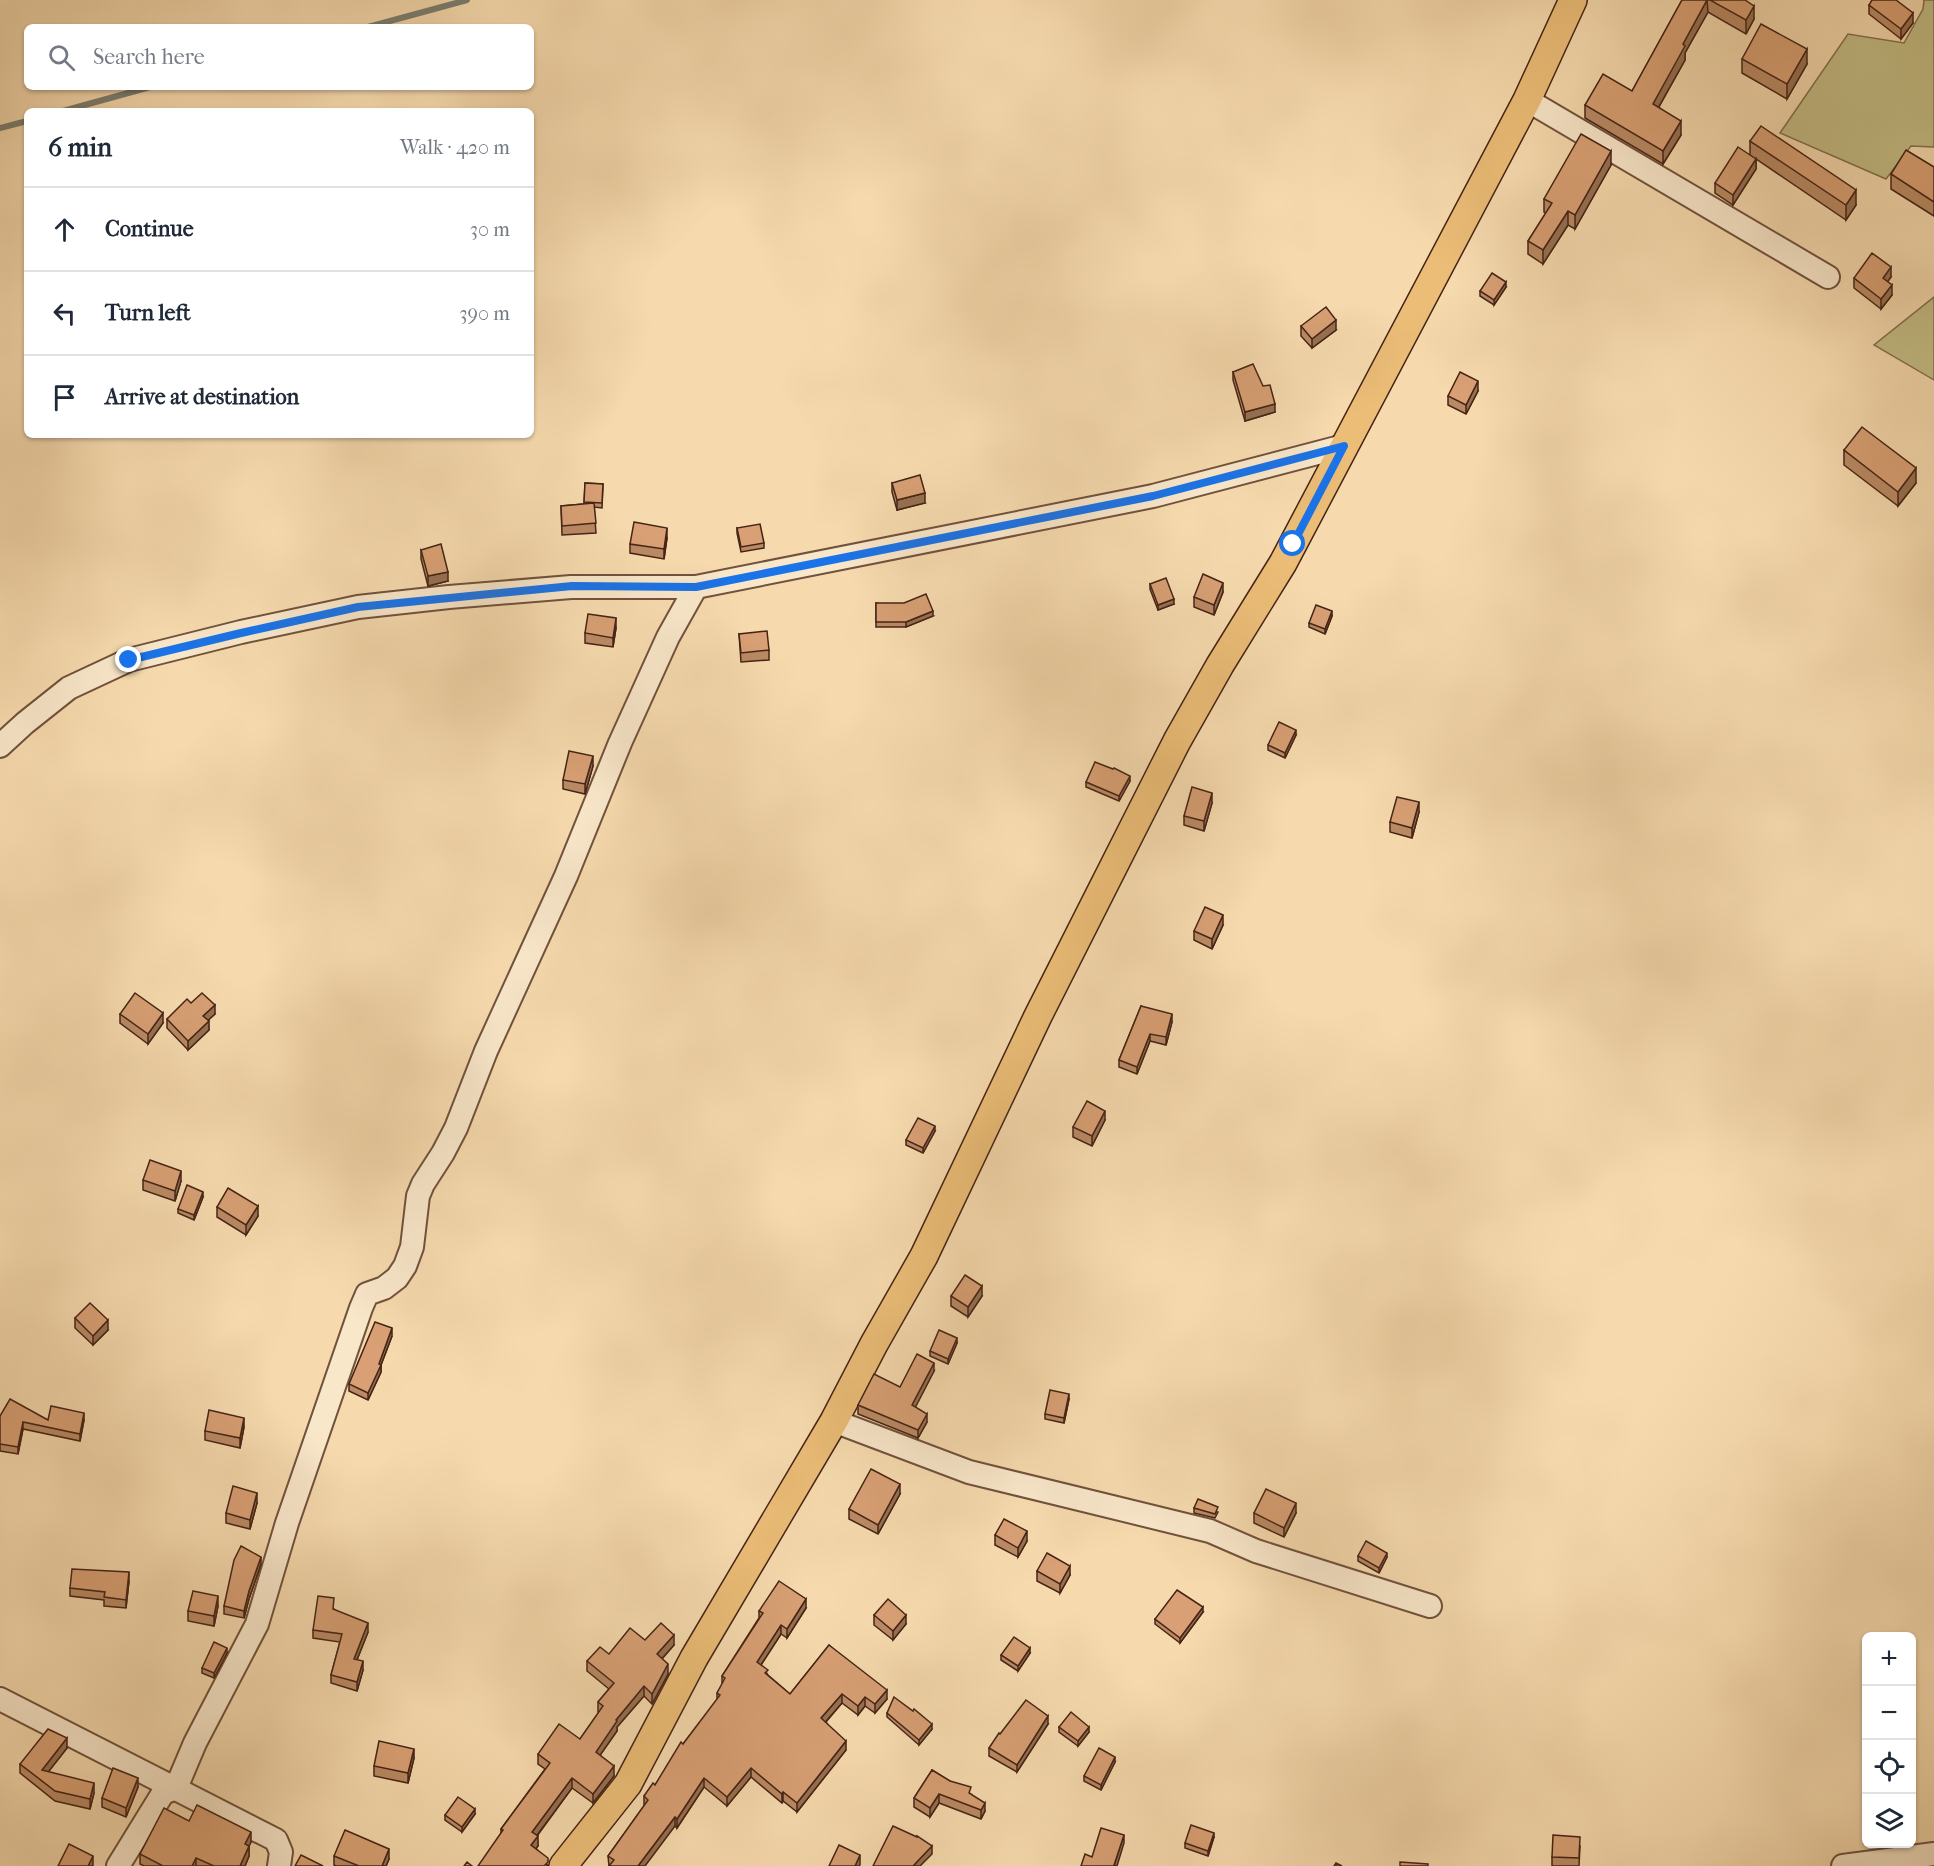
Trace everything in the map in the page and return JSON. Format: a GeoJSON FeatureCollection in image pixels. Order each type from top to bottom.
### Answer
{"type":"FeatureCollection","features":[{"type":"Feature","properties":{"kind":"main road"},"geometry":{"type":"LineString","coordinates":[[563,1866],[628,1784],[694,1658],[834,1421],[924,1256],[1038,1016],[1177,741],[1283,563],[1527,100],[1573,0]]}},
{"type":"Feature","properties":{"kind":"street"},"geometry":{"type":"LineString","coordinates":[[1527,100],[1827,277]]}},
{"type":"Feature","properties":{"kind":"street"},"geometry":{"type":"LineString","coordinates":[[0,746],[69,688],[129,660],[241,633],[358,607],[448,597],[572,586],[696,587],[1153,496],[1344,446]]}},
{"type":"Feature","properties":{"kind":"street"},"geometry":{"type":"LineString","coordinates":[[176,1788],[195,1743],[257,1624],[287,1522],[361,1308],[368,1294],[384,1288],[397,1278],[405,1266],[412,1247],[418,1196],[423,1184],[456,1128],[486,1051],[566,876],[620,743],[668,637],[696,587]]}},
{"type":"Feature","properties":{"kind":"street"},"geometry":{"type":"LineString","coordinates":[[834,1421],[969,1472],[1210,1531],[1256,1551],[1430,1606]]}},
{"type":"Feature","properties":{"kind":"street"},"geometry":{"type":"LineString","coordinates":[[0,1699],[276,1840],[281,1852],[279,1866]]}},
{"type":"Feature","properties":{"kind":"street"},"geometry":{"type":"LineString","coordinates":[[118,1866],[163,1792],[176,1788]]}},
{"type":"Feature","properties":{"kind":"street"},"geometry":{"type":"LineString","coordinates":[[1843,1866],[1934,1854]]}},
{"type":"Feature","properties":{"kind":"shaded area"},"geometry":{"type":"Polygon","coordinates":[[[1924,0],[1934,0],[1934,147],[1911,146],[1886,179],[1780,133],[1848,34],[1904,43],[1923,9],[1924,0]]]}},
{"type":"Feature","properties":{"kind":"shaded area"},"geometry":{"type":"Polygon","coordinates":[[[1934,297],[1934,380],[1874,345],[1934,297]]]}},
{"type":"Feature","properties":{"kind":"building"},"geometry":{"type":"Polygon","coordinates":[[[1682,0],[1707,0],[1653,104],[1681,121],[1663,151],[1585,105],[1603,74],[1632,91],[1682,0]]]}},
{"type":"Feature","properties":{"kind":"building"},"geometry":{"type":"Polygon","coordinates":[[[1710,0],[1745,0],[1754,6],[1746,20],[1710,0]]]}},
{"type":"Feature","properties":{"kind":"building"},"geometry":{"type":"Polygon","coordinates":[[[1872,0],[1896,0],[1913,13],[1901,29],[1869,5],[1872,0]]]}},
{"type":"Feature","properties":{"kind":"building"},"geometry":{"type":"Polygon","coordinates":[[[1761,24],[1807,49],[1787,84],[1742,59],[1761,24]]]}},
{"type":"Feature","properties":{"kind":"building"},"geometry":{"type":"Polygon","coordinates":[[[1761,126],[1856,190],[1846,205],[1750,141],[1761,126]]]}},
{"type":"Feature","properties":{"kind":"building"},"geometry":{"type":"Polygon","coordinates":[[[1581,134],[1611,151],[1575,215],[1568,211],[1543,250],[1528,241],[1552,203],[1544,199],[1581,134]]]}},
{"type":"Feature","properties":{"kind":"building"},"geometry":{"type":"Polygon","coordinates":[[[1738,147],[1756,159],[1733,195],[1715,183],[1738,147]]]}},
{"type":"Feature","properties":{"kind":"building"},"geometry":{"type":"Polygon","coordinates":[[[1906,150],[1934,167],[1934,202],[1891,174],[1906,150]]]}},
{"type":"Feature","properties":{"kind":"building"},"geometry":{"type":"Polygon","coordinates":[[[1872,253],[1891,267],[1883,278],[1892,285],[1881,299],[1854,278],[1872,253]]]}},
{"type":"Feature","properties":{"kind":"building"},"geometry":{"type":"Polygon","coordinates":[[[1492,273],[1506,282],[1494,300],[1480,291],[1492,273]]]}},
{"type":"Feature","properties":{"kind":"building"},"geometry":{"type":"Polygon","coordinates":[[[1326,307],[1336,320],[1312,339],[1301,326],[1326,307]]]}},
{"type":"Feature","properties":{"kind":"building"},"geometry":{"type":"Polygon","coordinates":[[[1253,364],[1263,386],[1270,385],[1275,404],[1245,412],[1233,372],[1253,364]]]}},
{"type":"Feature","properties":{"kind":"building"},"geometry":{"type":"Polygon","coordinates":[[[1460,372],[1478,381],[1466,405],[1448,396],[1460,372]]]}},
{"type":"Feature","properties":{"kind":"building"},"geometry":{"type":"Polygon","coordinates":[[[1862,427],[1916,468],[1898,492],[1844,450],[1862,427]]]}},
{"type":"Feature","properties":{"kind":"building"},"geometry":{"type":"Polygon","coordinates":[[[920,475],[925,493],[897,500],[892,483],[920,475]]]}},
{"type":"Feature","properties":{"kind":"building"},"geometry":{"type":"Polygon","coordinates":[[[585,483],[603,484],[602,503],[584,502],[585,483]]]}},
{"type":"Feature","properties":{"kind":"building"},"geometry":{"type":"Polygon","coordinates":[[[594,503],[596,523],[562,526],[561,506],[594,503]]]}},
{"type":"Feature","properties":{"kind":"building"},"geometry":{"type":"Polygon","coordinates":[[[634,522],[667,528],[664,549],[630,544],[634,522]]]}},
{"type":"Feature","properties":{"kind":"building"},"geometry":{"type":"Polygon","coordinates":[[[760,524],[764,543],[741,547],[737,528],[760,524]]]}},
{"type":"Feature","properties":{"kind":"building"},"geometry":{"type":"Polygon","coordinates":[[[441,544],[448,572],[428,576],[421,550],[441,544]]]}},
{"type":"Feature","properties":{"kind":"building"},"geometry":{"type":"Polygon","coordinates":[[[1203,574],[1223,583],[1214,605],[1194,597],[1203,574]]]}},
{"type":"Feature","properties":{"kind":"building"},"geometry":{"type":"Polygon","coordinates":[[[1166,578],[1174,599],[1158,605],[1150,584],[1166,578]]]}},
{"type":"Feature","properties":{"kind":"building"},"geometry":{"type":"Polygon","coordinates":[[[926,594],[933,611],[906,622],[876,622],[876,603],[904,603],[926,594]]]}},
{"type":"Feature","properties":{"kind":"building"},"geometry":{"type":"Polygon","coordinates":[[[1316,605],[1332,611],[1325,629],[1309,623],[1316,605]]]}},
{"type":"Feature","properties":{"kind":"building"},"geometry":{"type":"Polygon","coordinates":[[[588,614],[616,618],[613,638],[585,633],[588,614]]]}},
{"type":"Feature","properties":{"kind":"building"},"geometry":{"type":"Polygon","coordinates":[[[767,631],[769,650],[741,653],[739,634],[767,631]]]}},
{"type":"Feature","properties":{"kind":"building"},"geometry":{"type":"Polygon","coordinates":[[[1279,722],[1296,730],[1285,753],[1268,745],[1279,722]]]}},
{"type":"Feature","properties":{"kind":"building"},"geometry":{"type":"Polygon","coordinates":[[[569,751],[593,756],[585,784],[563,780],[569,751]]]}},
{"type":"Feature","properties":{"kind":"building"},"geometry":{"type":"Polygon","coordinates":[[[1095,762],[1130,776],[1119,796],[1086,782],[1095,762]]]}},
{"type":"Feature","properties":{"kind":"building"},"geometry":{"type":"Polygon","coordinates":[[[1192,787],[1212,793],[1204,821],[1184,816],[1192,787]]]}},
{"type":"Feature","properties":{"kind":"building"},"geometry":{"type":"Polygon","coordinates":[[[1397,797],[1419,802],[1412,828],[1390,822],[1397,797]]]}},
{"type":"Feature","properties":{"kind":"building"},"geometry":{"type":"Polygon","coordinates":[[[1205,907],[1223,915],[1212,939],[1194,931],[1205,907]]]}},
{"type":"Feature","properties":{"kind":"building"},"geometry":{"type":"Polygon","coordinates":[[[135,993],[163,1013],[148,1034],[120,1014],[135,993]]]}},
{"type":"Feature","properties":{"kind":"building"},"geometry":{"type":"Polygon","coordinates":[[[202,993],[215,1005],[203,1016],[209,1021],[188,1041],[167,1019],[187,999],[191,1003],[202,993]]]}},
{"type":"Feature","properties":{"kind":"building"},"geometry":{"type":"Polygon","coordinates":[[[1141,1006],[1172,1014],[1166,1037],[1150,1034],[1137,1067],[1119,1060],[1141,1006]]]}},
{"type":"Feature","properties":{"kind":"building"},"geometry":{"type":"Polygon","coordinates":[[[1087,1101],[1105,1111],[1092,1136],[1073,1127],[1087,1101]]]}},
{"type":"Feature","properties":{"kind":"building"},"geometry":{"type":"Polygon","coordinates":[[[918,1118],[935,1126],[923,1148],[906,1140],[918,1118]]]}},
{"type":"Feature","properties":{"kind":"building"},"geometry":{"type":"Polygon","coordinates":[[[150,1160],[181,1171],[175,1191],[143,1180],[150,1160]]]}},
{"type":"Feature","properties":{"kind":"building"},"geometry":{"type":"Polygon","coordinates":[[[187,1185],[203,1192],[194,1215],[178,1209],[187,1185]]]}},
{"type":"Feature","properties":{"kind":"building"},"geometry":{"type":"Polygon","coordinates":[[[228,1188],[258,1206],[246,1225],[217,1207],[228,1188]]]}},
{"type":"Feature","properties":{"kind":"building"},"geometry":{"type":"Polygon","coordinates":[[[965,1275],[982,1286],[968,1307],[951,1296],[965,1275]]]}},
{"type":"Feature","properties":{"kind":"building"},"geometry":{"type":"Polygon","coordinates":[[[90,1303],[108,1320],[93,1336],[75,1318],[90,1303]]]}},
{"type":"Feature","properties":{"kind":"building"},"geometry":{"type":"Polygon","coordinates":[[[375,1322],[392,1328],[379,1364],[381,1365],[368,1393],[349,1384],[375,1322]]]}},
{"type":"Feature","properties":{"kind":"building"},"geometry":{"type":"Polygon","coordinates":[[[939,1330],[957,1338],[948,1359],[930,1351],[939,1330]]]}},
{"type":"Feature","properties":{"kind":"building"},"geometry":{"type":"Polygon","coordinates":[[[917,1354],[934,1363],[912,1405],[927,1414],[918,1430],[858,1405],[874,1374],[900,1387],[917,1354]]]}},
{"type":"Feature","properties":{"kind":"building"},"geometry":{"type":"Polygon","coordinates":[[[1050,1390],[1069,1394],[1064,1418],[1045,1414],[1050,1390]]]}},
{"type":"Feature","properties":{"kind":"building"},"geometry":{"type":"Polygon","coordinates":[[[10,1399],[48,1420],[51,1406],[84,1413],[80,1434],[23,1422],[18,1447],[0,1444],[0,1416],[10,1399]]]}},
{"type":"Feature","properties":{"kind":"building"},"geometry":{"type":"Polygon","coordinates":[[[209,1410],[244,1418],[240,1438],[205,1431],[209,1410]]]}},
{"type":"Feature","properties":{"kind":"building"},"geometry":{"type":"Polygon","coordinates":[[[871,1469],[900,1484],[878,1525],[849,1509],[871,1469]]]}},
{"type":"Feature","properties":{"kind":"building"},"geometry":{"type":"Polygon","coordinates":[[[233,1486],[257,1493],[250,1520],[226,1513],[233,1486]]]}},
{"type":"Feature","properties":{"kind":"building"},"geometry":{"type":"Polygon","coordinates":[[[1266,1489],[1296,1503],[1284,1528],[1254,1513],[1266,1489]]]}},
{"type":"Feature","properties":{"kind":"building"},"geometry":{"type":"Polygon","coordinates":[[[1198,1499],[1218,1507],[1215,1514],[1194,1508],[1198,1499]]]}},
{"type":"Feature","properties":{"kind":"building"},"geometry":{"type":"Polygon","coordinates":[[[1004,1519],[1027,1531],[1018,1548],[995,1535],[1004,1519]]]}},
{"type":"Feature","properties":{"kind":"building"},"geometry":{"type":"Polygon","coordinates":[[[1366,1541],[1387,1553],[1379,1568],[1358,1556],[1366,1541]]]}},
{"type":"Feature","properties":{"kind":"building"},"geometry":{"type":"Polygon","coordinates":[[[241,1546],[261,1557],[244,1611],[224,1606],[234,1560],[241,1546]]]}},
{"type":"Feature","properties":{"kind":"building"},"geometry":{"type":"Polygon","coordinates":[[[1047,1553],[1070,1566],[1060,1584],[1037,1571],[1047,1553]]]}},
{"type":"Feature","properties":{"kind":"building"},"geometry":{"type":"Polygon","coordinates":[[[72,1569],[129,1572],[126,1600],[104,1597],[105,1592],[70,1588],[72,1569]]]}},
{"type":"Feature","properties":{"kind":"building"},"geometry":{"type":"Polygon","coordinates":[[[779,1581],[806,1599],[787,1629],[781,1625],[757,1662],[768,1670],[765,1673],[790,1694],[829,1645],[887,1690],[875,1704],[865,1697],[858,1706],[842,1694],[821,1718],[846,1741],[797,1803],[783,1792],[782,1794],[751,1768],[727,1797],[704,1778],[677,1819],[675,1817],[638,1866],[609,1866],[614,1860],[608,1856],[648,1800],[644,1796],[653,1783],[655,1785],[681,1742],[683,1744],[720,1695],[717,1693],[725,1678],[722,1676],[763,1613],[759,1611],[779,1581]]]}},
{"type":"Feature","properties":{"kind":"building"},"geometry":{"type":"Polygon","coordinates":[[[1177,1590],[1203,1607],[1180,1638],[1155,1619],[1177,1590]]]}},
{"type":"Feature","properties":{"kind":"building"},"geometry":{"type":"Polygon","coordinates":[[[193,1591],[218,1596],[214,1616],[188,1611],[193,1591]]]}},
{"type":"Feature","properties":{"kind":"building"},"geometry":{"type":"Polygon","coordinates":[[[318,1596],[334,1598],[333,1609],[368,1623],[354,1659],[363,1661],[357,1682],[331,1675],[342,1634],[313,1630],[318,1596]]]}},
{"type":"Feature","properties":{"kind":"building"},"geometry":{"type":"Polygon","coordinates":[[[888,1599],[906,1615],[893,1631],[874,1615],[888,1599]]]}},
{"type":"Feature","properties":{"kind":"building"},"geometry":{"type":"Polygon","coordinates":[[[661,1623],[674,1635],[657,1654],[668,1664],[652,1694],[644,1686],[616,1720],[596,1752],[614,1766],[593,1794],[572,1778],[532,1832],[538,1836],[531,1845],[548,1858],[548,1862],[544,1866],[478,1866],[503,1830],[501,1829],[550,1763],[538,1754],[559,1724],[580,1739],[603,1706],[598,1702],[614,1683],[587,1661],[600,1647],[609,1654],[630,1628],[645,1640],[661,1623]]]}},
{"type":"Feature","properties":{"kind":"building"},"geometry":{"type":"Polygon","coordinates":[[[1014,1637],[1030,1648],[1018,1666],[1001,1655],[1014,1637]]]}},
{"type":"Feature","properties":{"kind":"building"},"geometry":{"type":"Polygon","coordinates":[[[214,1642],[227,1648],[214,1673],[202,1668],[214,1642]]]}},
{"type":"Feature","properties":{"kind":"building"},"geometry":{"type":"Polygon","coordinates":[[[894,1697],[913,1711],[914,1709],[932,1724],[919,1740],[887,1713],[894,1697]]]}},
{"type":"Feature","properties":{"kind":"building"},"geometry":{"type":"Polygon","coordinates":[[[1026,1700],[1048,1716],[1017,1765],[989,1748],[1026,1700]]]}},
{"type":"Feature","properties":{"kind":"building"},"geometry":{"type":"Polygon","coordinates":[[[1071,1712],[1089,1727],[1078,1741],[1059,1727],[1071,1712]]]}},
{"type":"Feature","properties":{"kind":"building"},"geometry":{"type":"Polygon","coordinates":[[[48,1729],[67,1738],[42,1770],[94,1783],[90,1799],[55,1791],[20,1764],[48,1729]]]}},
{"type":"Feature","properties":{"kind":"building"},"geometry":{"type":"Polygon","coordinates":[[[379,1741],[414,1749],[408,1773],[374,1766],[379,1741]]]}},
{"type":"Feature","properties":{"kind":"building"},"geometry":{"type":"Polygon","coordinates":[[[1099,1748],[1115,1757],[1101,1785],[1084,1776],[1099,1748]]]}},
{"type":"Feature","properties":{"kind":"building"},"geometry":{"type":"Polygon","coordinates":[[[113,1768],[138,1778],[126,1808],[102,1798],[113,1768]]]}},
{"type":"Feature","properties":{"kind":"building"},"geometry":{"type":"Polygon","coordinates":[[[932,1770],[950,1781],[971,1787],[969,1793],[985,1803],[981,1810],[939,1794],[930,1808],[914,1798],[932,1770]]]}},
{"type":"Feature","properties":{"kind":"building"},"geometry":{"type":"Polygon","coordinates":[[[458,1797],[475,1809],[462,1827],[445,1815],[458,1797]]]}},
{"type":"Feature","properties":{"kind":"building"},"geometry":{"type":"Polygon","coordinates":[[[197,1805],[251,1832],[245,1844],[249,1846],[240,1866],[214,1866],[196,1858],[192,1866],[163,1866],[140,1854],[164,1808],[189,1821],[197,1805]]]}},
{"type":"Feature","properties":{"kind":"building"},"geometry":{"type":"Polygon","coordinates":[[[1191,1825],[1214,1833],[1208,1851],[1185,1843],[1191,1825]]]}},
{"type":"Feature","properties":{"kind":"building"},"geometry":{"type":"Polygon","coordinates":[[[893,1826],[917,1836],[932,1846],[913,1866],[873,1866],[893,1826]]]}},
{"type":"Feature","properties":{"kind":"building"},"geometry":{"type":"Polygon","coordinates":[[[1101,1828],[1124,1835],[1114,1865],[1116,1866],[1081,1866],[1085,1854],[1092,1857],[1101,1828]]]}},
{"type":"Feature","properties":{"kind":"building"},"geometry":{"type":"Polygon","coordinates":[[[345,1830],[389,1849],[382,1866],[359,1866],[334,1856],[345,1830]]]}},
{"type":"Feature","properties":{"kind":"building"},"geometry":{"type":"Polygon","coordinates":[[[1553,1835],[1580,1837],[1579,1858],[1552,1857],[1553,1835]]]}},
{"type":"Feature","properties":{"kind":"building"},"geometry":{"type":"Polygon","coordinates":[[[69,1844],[93,1856],[88,1866],[58,1866],[69,1844]]]}},
{"type":"Feature","properties":{"kind":"building"},"geometry":{"type":"Polygon","coordinates":[[[839,1845],[860,1855],[855,1866],[829,1866],[839,1845]]]}},
{"type":"Feature","properties":{"kind":"building"},"geometry":{"type":"Polygon","coordinates":[[[301,1855],[323,1866],[295,1866],[301,1855]]]}},
{"type":"Feature","properties":{"kind":"building"},"geometry":{"type":"Polygon","coordinates":[[[1400,1862],[1428,1864],[1428,1866],[1400,1866],[1400,1862]]]}},
{"type":"Feature","properties":{"kind":"waterway"},"geometry":{"type":"LineString","coordinates":[[379,24],[467,0]]}},
{"type":"Feature","properties":{"kind":"waterway"},"geometry":{"type":"LineString","coordinates":[[74,108],[139,90]]}},
{"type":"Feature","properties":{"kind":"waterway"},"geometry":{"type":"LineString","coordinates":[[0,128],[24,122]]}},
{"type":"Feature","properties":{"kind":"route"},"geometry":{"type":"LineString","coordinates":[[129,660],[358,607],[572,586],[696,587],[1153,496],[1344,446],[1293,544]]}}]}
